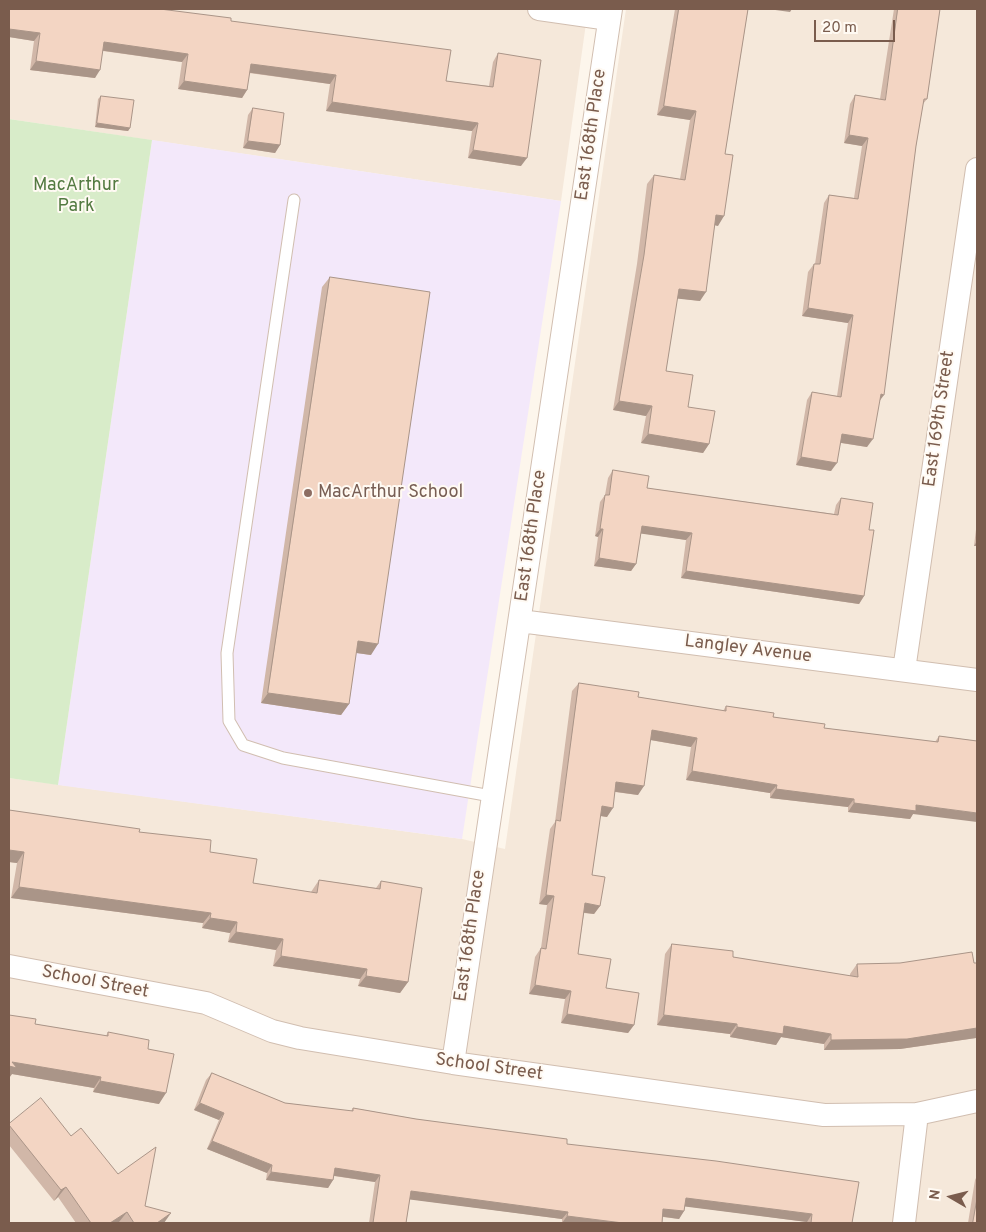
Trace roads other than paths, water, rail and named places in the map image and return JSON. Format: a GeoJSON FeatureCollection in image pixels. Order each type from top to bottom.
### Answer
{"type":"FeatureCollection","features":[{"type":"Feature","properties":{"kind":"street"},"geometry":{"type":"LineString","coordinates":[[539,9],[610,14]]}},
{"type":"Feature","properties":{"kind":"street","name":"East 168th Place"},"geometry":{"type":"LineString","coordinates":[[453,1062],[491,796],[520,621],[610,14]]}},
{"type":"Feature","properties":{"kind":"street","name":"East 169th Street"},"geometry":{"type":"LineString","coordinates":[[904,670],[977,169]]}},
{"type":"Feature","properties":{"kind":"street","name":"Langley Avenue"},"geometry":{"type":"LineString","coordinates":[[520,621],[977,680]]}},
{"type":"Feature","properties":{"kind":"street","name":"School Street"},"geometry":{"type":"LineString","coordinates":[[9,966],[206,1003],[272,1031],[300,1038],[453,1062],[824,1115],[917,1114],[977,1101]]}},
{"type":"Feature","properties":{"kind":"street"},"geometry":{"type":"LineString","coordinates":[[904,1223],[917,1114]]}},
{"type":"Feature","properties":{"kind":"lane"},"geometry":{"type":"LineString","coordinates":[[294,200],[227,653],[229,721],[243,745],[283,758],[491,796]]}},
{"type":"Feature","properties":{"kind":"place","name":"MacArthur School"},"geometry":{"type":"Point","coordinates":[308,493]}},
{"type":"Feature","properties":{"kind":"park label","name":"MacArthur Park"},"geometry":{"type":"Point","coordinates":[76,196]}}]}
